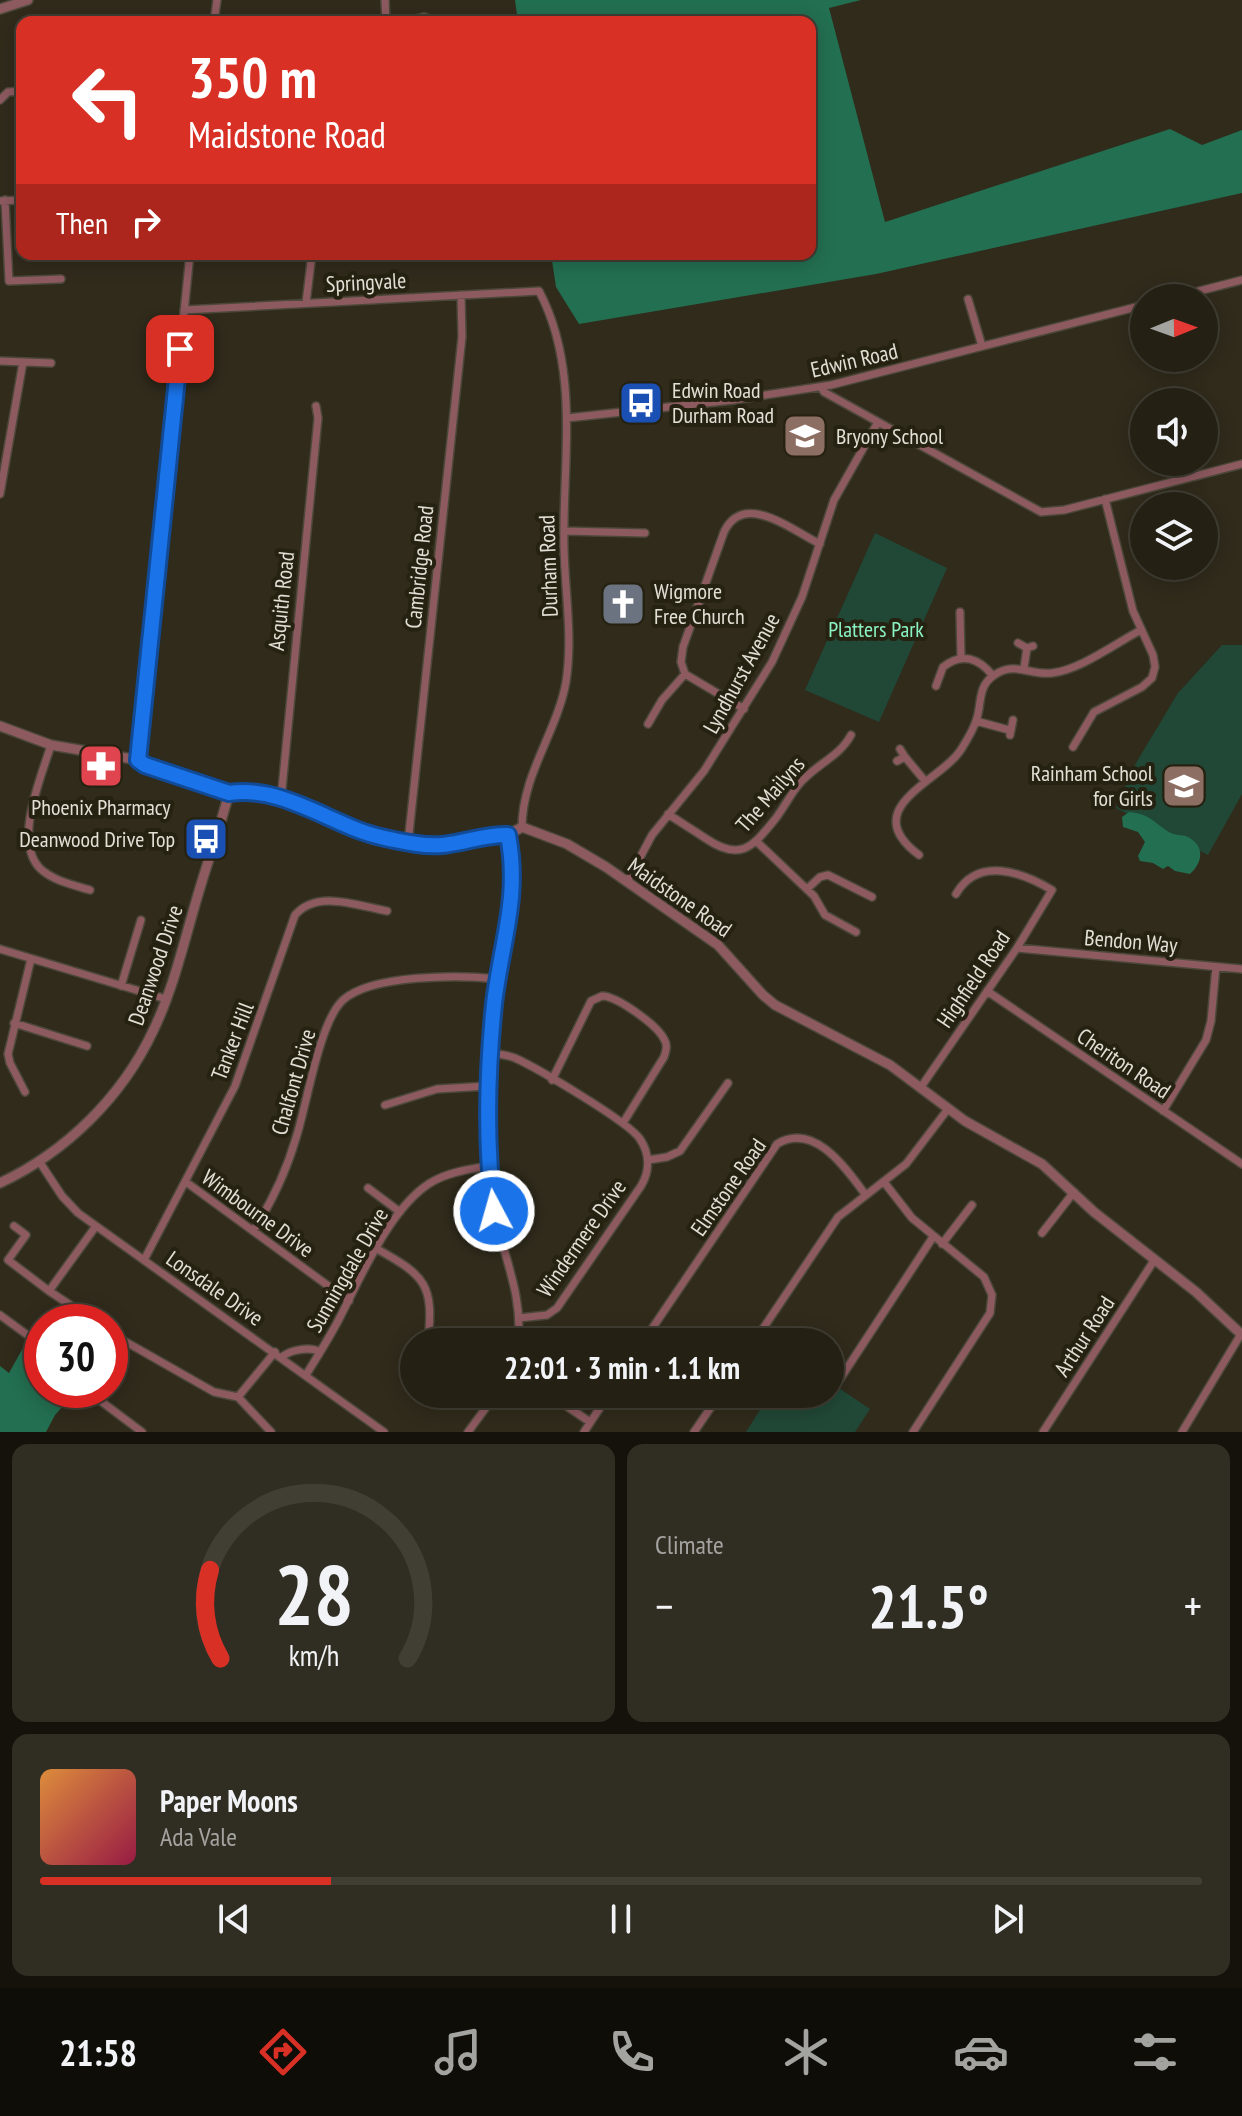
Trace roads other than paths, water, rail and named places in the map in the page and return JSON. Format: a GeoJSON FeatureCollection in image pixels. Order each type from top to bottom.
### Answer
{"type":"FeatureCollection","features":[{"type":"Feature","properties":{"kind":"street"},"geometry":{"type":"LineString","coordinates":[[0,9],[28,0]]}},
{"type":"Feature","properties":{"kind":"street"},"geometry":{"type":"LineString","coordinates":[[2,200],[4,282],[61,279]]}},
{"type":"Feature","properties":{"kind":"street"},"geometry":{"type":"LineString","coordinates":[[138,760],[189,260]]}},
{"type":"Feature","properties":{"kind":"street"},"geometry":{"type":"LineString","coordinates":[[306,303],[311,260]]}},
{"type":"Feature","properties":{"kind":"street"},"geometry":{"type":"LineString","coordinates":[[1218,286],[1242,280]]}},
{"type":"Feature","properties":{"kind":"street","name":"Springvale"},"geometry":{"type":"LineString","coordinates":[[184,310],[536,290],[544,300]]}},
{"type":"Feature","properties":{"kind":"street","name":"Cambridge Road"},"geometry":{"type":"LineString","coordinates":[[408,843],[462,337],[461,295]]}},
{"type":"Feature","properties":{"kind":"street"},"geometry":{"type":"LineString","coordinates":[[968,299],[982,346]]}},
{"type":"Feature","properties":{"kind":"street","name":"Durham Road"},"geometry":{"type":"LineString","coordinates":[[522,827],[525,795],[560,704],[567,675],[568,606],[564,531],[567,418],[559,347],[544,300]]}},
{"type":"Feature","properties":{"kind":"street","name":"Edwin Road"},"geometry":{"type":"LineString","coordinates":[[567,418],[821,387],[1130,309]]}},
{"type":"Feature","properties":{"kind":"street"},"geometry":{"type":"LineString","coordinates":[[0,361],[51,363]]}},
{"type":"Feature","properties":{"kind":"street"},"geometry":{"type":"LineString","coordinates":[[0,494],[3,459],[23,362]]}},
{"type":"Feature","properties":{"kind":"street"},"geometry":{"type":"LineString","coordinates":[[821,387],[824,392],[1041,512],[1064,510],[1242,464]]}},
{"type":"Feature","properties":{"kind":"street","name":"Asquith Road"},"geometry":{"type":"LineString","coordinates":[[281,799],[318,418],[316,406]]}},
{"type":"Feature","properties":{"kind":"street","name":"Lyndhurst Avenue"},"geometry":{"type":"LineString","coordinates":[[627,882],[652,835],[704,771],[744,709],[785,637],[802,597],[834,500],[878,422]]}},
{"type":"Feature","properties":{"kind":"street"},"geometry":{"type":"LineString","coordinates":[[1073,747],[1094,712],[1142,687],[1152,678],[1155,661],[1133,611],[1105,499]]}},
{"type":"Feature","properties":{"kind":"street"},"geometry":{"type":"LineString","coordinates":[[744,709],[685,674],[681,662],[683,647],[724,532],[732,521],[747,513],[759,513],[820,544]]}},
{"type":"Feature","properties":{"kind":"street"},"geometry":{"type":"LineString","coordinates":[[564,531],[645,533]]}},
{"type":"Feature","properties":{"kind":"street"},"geometry":{"type":"LineString","coordinates":[[960,612],[961,658]]}},
{"type":"Feature","properties":{"kind":"street"},"geometry":{"type":"LineString","coordinates":[[909,859],[916,852],[901,836],[898,814],[905,799],[954,759],[976,721],[982,691],[993,676],[1005,670],[1024,668],[1042,673],[1063,671],[1141,630]]}},
{"type":"Feature","properties":{"kind":"street"},"geometry":{"type":"LineString","coordinates":[[1018,643],[1030,647],[1024,668]]}},
{"type":"Feature","properties":{"kind":"street"},"geometry":{"type":"LineString","coordinates":[[936,686],[943,667],[961,658],[981,663],[993,676]]}},
{"type":"Feature","properties":{"kind":"street"},"geometry":{"type":"LineString","coordinates":[[648,724],[662,700],[685,674]]}},
{"type":"Feature","properties":{"kind":"street"},"geometry":{"type":"LineString","coordinates":[[976,721],[1009,732],[1013,720]]}},
{"type":"Feature","properties":{"kind":"street"},"geometry":{"type":"LineString","coordinates":[[0,726],[51,745],[138,760],[229,793],[243,792],[281,799],[361,831],[408,843],[451,846],[508,835],[522,827]]}},
{"type":"Feature","properties":{"kind":"street","name":"The Mailyns"},"geometry":{"type":"LineString","coordinates":[[668,814],[722,849],[740,851],[756,841],[800,783],[814,768],[839,752],[851,735]]}},
{"type":"Feature","properties":{"kind":"street"},"geometry":{"type":"LineString","coordinates":[[51,745],[30,819],[28,843],[34,860],[43,871],[60,881],[90,890]]}},
{"type":"Feature","properties":{"kind":"street"},"geometry":{"type":"LineString","coordinates":[[901,756],[925,781]]}},
{"type":"Feature","properties":{"kind":"street","name":"Deanwood Drive"},"geometry":{"type":"LineString","coordinates":[[0,1183],[39,1161],[80,1129],[121,1084],[153,1033],[229,793]]}},
{"type":"Feature","properties":{"kind":"street","name":"Maidstone Road"},"geometry":{"type":"LineString","coordinates":[[522,827],[567,844],[718,945],[757,990],[775,1005],[890,1065],[948,1109],[1042,1164],[1094,1212],[1196,1292],[1241,1335]]}},
{"type":"Feature","properties":{"kind":"street"},"geometry":{"type":"LineString","coordinates":[[508,835],[514,888],[498,979],[488,1086],[490,1166],[497,1228],[516,1288],[519,1328]]}},
{"type":"Feature","properties":{"kind":"street"},"geometry":{"type":"LineString","coordinates":[[756,841],[807,889],[825,915],[856,932]]}},
{"type":"Feature","properties":{"kind":"street","name":"Highfield Road"},"geometry":{"type":"LineString","coordinates":[[921,1087],[1017,948],[1052,890],[1029,876],[996,871],[973,875],[964,881],[956,894]]}},
{"type":"Feature","properties":{"kind":"street"},"geometry":{"type":"LineString","coordinates":[[807,889],[820,877],[828,875],[872,897]]}},
{"type":"Feature","properties":{"kind":"street","name":"Tanker Hill"},"geometry":{"type":"LineString","coordinates":[[144,1260],[235,1086],[295,915],[306,904],[320,901],[387,911]]}},
{"type":"Feature","properties":{"kind":"street"},"geometry":{"type":"LineString","coordinates":[[121,986],[141,920]]}},
{"type":"Feature","properties":{"kind":"street","name":"Bendon Way"},"geometry":{"type":"LineString","coordinates":[[1017,948],[1242,969]]}},
{"type":"Feature","properties":{"kind":"street"},"geometry":{"type":"LineString","coordinates":[[0,949],[166,999]]}},
{"type":"Feature","properties":{"kind":"street"},"geometry":{"type":"LineString","coordinates":[[25,1092],[8,1058],[31,959]]}},
{"type":"Feature","properties":{"kind":"street"},"geometry":{"type":"LineString","coordinates":[[1163,1111],[1206,1040],[1216,967]]}},
{"type":"Feature","properties":{"kind":"street","name":"Chalfont Drive"},"geometry":{"type":"LineString","coordinates":[[253,1231],[284,1174],[325,1032],[340,1004],[365,988],[406,981],[451,976],[498,979]]}},
{"type":"Feature","properties":{"kind":"street","name":"Cheriton Road"},"geometry":{"type":"LineString","coordinates":[[987,991],[1242,1164]]}},
{"type":"Feature","properties":{"kind":"street"},"geometry":{"type":"LineString","coordinates":[[552,1080],[591,1001],[608,996],[619,1001],[660,1033],[666,1046],[661,1063],[623,1123]]}},
{"type":"Feature","properties":{"kind":"street"},"geometry":{"type":"LineString","coordinates":[[14,1023],[87,1046]]}},
{"type":"Feature","properties":{"kind":"street"},"geometry":{"type":"LineString","coordinates":[[490,1053],[517,1059],[623,1123],[642,1142],[648,1160],[680,1151],[728,1083]]}},
{"type":"Feature","properties":{"kind":"street"},"geometry":{"type":"LineString","coordinates":[[385,1105],[437,1089],[488,1086]]}},
{"type":"Feature","properties":{"kind":"street"},"geometry":{"type":"LineString","coordinates":[[763,1328],[832,1225],[912,1157],[948,1109]]}},
{"type":"Feature","properties":{"kind":"street","name":"Elmstone Road"},"geometry":{"type":"LineString","coordinates":[[652,1328],[777,1144],[798,1137],[816,1143],[839,1162],[865,1194]]}},
{"type":"Feature","properties":{"kind":"street","name":"Windermere Drive"},"geometry":{"type":"LineString","coordinates":[[519,1318],[547,1315],[557,1308],[641,1186],[647,1174],[648,1160]]}},
{"type":"Feature","properties":{"kind":"street","name":"Lonsdale Drive"},"geometry":{"type":"LineString","coordinates":[[39,1161],[69,1205],[384,1432]]}},
{"type":"Feature","properties":{"kind":"street","name":"Sunningdale Drive"},"geometry":{"type":"LineString","coordinates":[[306,1375],[400,1212],[424,1187],[438,1179],[490,1166]]}},
{"type":"Feature","properties":{"kind":"street","name":"Wimbourne Drive"},"geometry":{"type":"LineString","coordinates":[[186,1182],[349,1301]]}},
{"type":"Feature","properties":{"kind":"street"},"geometry":{"type":"LineString","coordinates":[[884,1182],[905,1211],[984,1277],[990,1288],[992,1307],[987,1319],[913,1432]]}},
{"type":"Feature","properties":{"kind":"street"},"geometry":{"type":"LineString","coordinates":[[368,1188],[400,1212]]}},
{"type":"Feature","properties":{"kind":"street"},"geometry":{"type":"LineString","coordinates":[[1042,1233],[1074,1192]]}},
{"type":"Feature","properties":{"kind":"street"},"geometry":{"type":"LineString","coordinates":[[942,1244],[972,1205]]}},
{"type":"Feature","properties":{"kind":"street"},"geometry":{"type":"LineString","coordinates":[[14,1226],[26,1235],[8,1260],[69,1304]]}},
{"type":"Feature","properties":{"kind":"street"},"geometry":{"type":"LineString","coordinates":[[49,1291],[96,1226]]}},
{"type":"Feature","properties":{"kind":"street"},"geometry":{"type":"LineString","coordinates":[[844,1373],[933,1237]]}},
{"type":"Feature","properties":{"kind":"street"},"geometry":{"type":"LineString","coordinates":[[377,1249],[412,1270],[424,1284],[430,1301],[429,1328]]}},
{"type":"Feature","properties":{"kind":"street","name":"Arthur Road"},"geometry":{"type":"LineString","coordinates":[[1043,1432],[1155,1259]]}},
{"type":"Feature","properties":{"kind":"street"},"geometry":{"type":"LineString","coordinates":[[0,1315],[24,1333]]}},
{"type":"Feature","properties":{"kind":"street"},"geometry":{"type":"LineString","coordinates":[[1182,1432],[1241,1335]]}},
{"type":"Feature","properties":{"kind":"street"},"geometry":{"type":"LineString","coordinates":[[128,1343],[214,1392],[238,1397],[271,1432]]}},
{"type":"Feature","properties":{"kind":"street","name":"Sunningdale Drive"},"geometry":{"type":"LineString","coordinates":[[278,1354],[312,1349],[320,1352]]}},
{"type":"Feature","properties":{"kind":"street"},"geometry":{"type":"LineString","coordinates":[[238,1397],[278,1354]]}},
{"type":"Feature","properties":{"kind":"street"},"geometry":{"type":"LineString","coordinates":[[110,1408],[142,1432]]}},
{"type":"Feature","properties":{"kind":"street"},"geometry":{"type":"LineString","coordinates":[[468,1432],[486,1408]]}},
{"type":"Feature","properties":{"kind":"street"},"geometry":{"type":"LineString","coordinates":[[570,1408],[590,1422]]}},
{"type":"Feature","properties":{"kind":"street"},"geometry":{"type":"LineString","coordinates":[[584,1432],[600,1408]]}},
{"type":"Feature","properties":{"kind":"street"},"geometry":{"type":"LineString","coordinates":[[694,1432],[710,1408]]}},
{"type":"Feature","properties":{"kind":"place","name":"Edwin Road Durham Road"},"geometry":{"type":"Point","coordinates":[641,403]}},
{"type":"Feature","properties":{"kind":"place","name":"Bryony School"},"geometry":{"type":"Point","coordinates":[805,436]}},
{"type":"Feature","properties":{"kind":"place","name":"Wigmore Free Church"},"geometry":{"type":"Point","coordinates":[623,604]}},
{"type":"Feature","properties":{"kind":"place","name":"Phoenix Pharmacy"},"geometry":{"type":"Point","coordinates":[101,766]}},
{"type":"Feature","properties":{"kind":"place","name":"Rainham School for Girls"},"geometry":{"type":"Point","coordinates":[1184,786]}},
{"type":"Feature","properties":{"kind":"place","name":"Deanwood Drive Top"},"geometry":{"type":"Point","coordinates":[206,839]}},
{"type":"Feature","properties":{"kind":"park label","name":"Platters Park"},"geometry":{"type":"Point","coordinates":[876,629]}}]}
